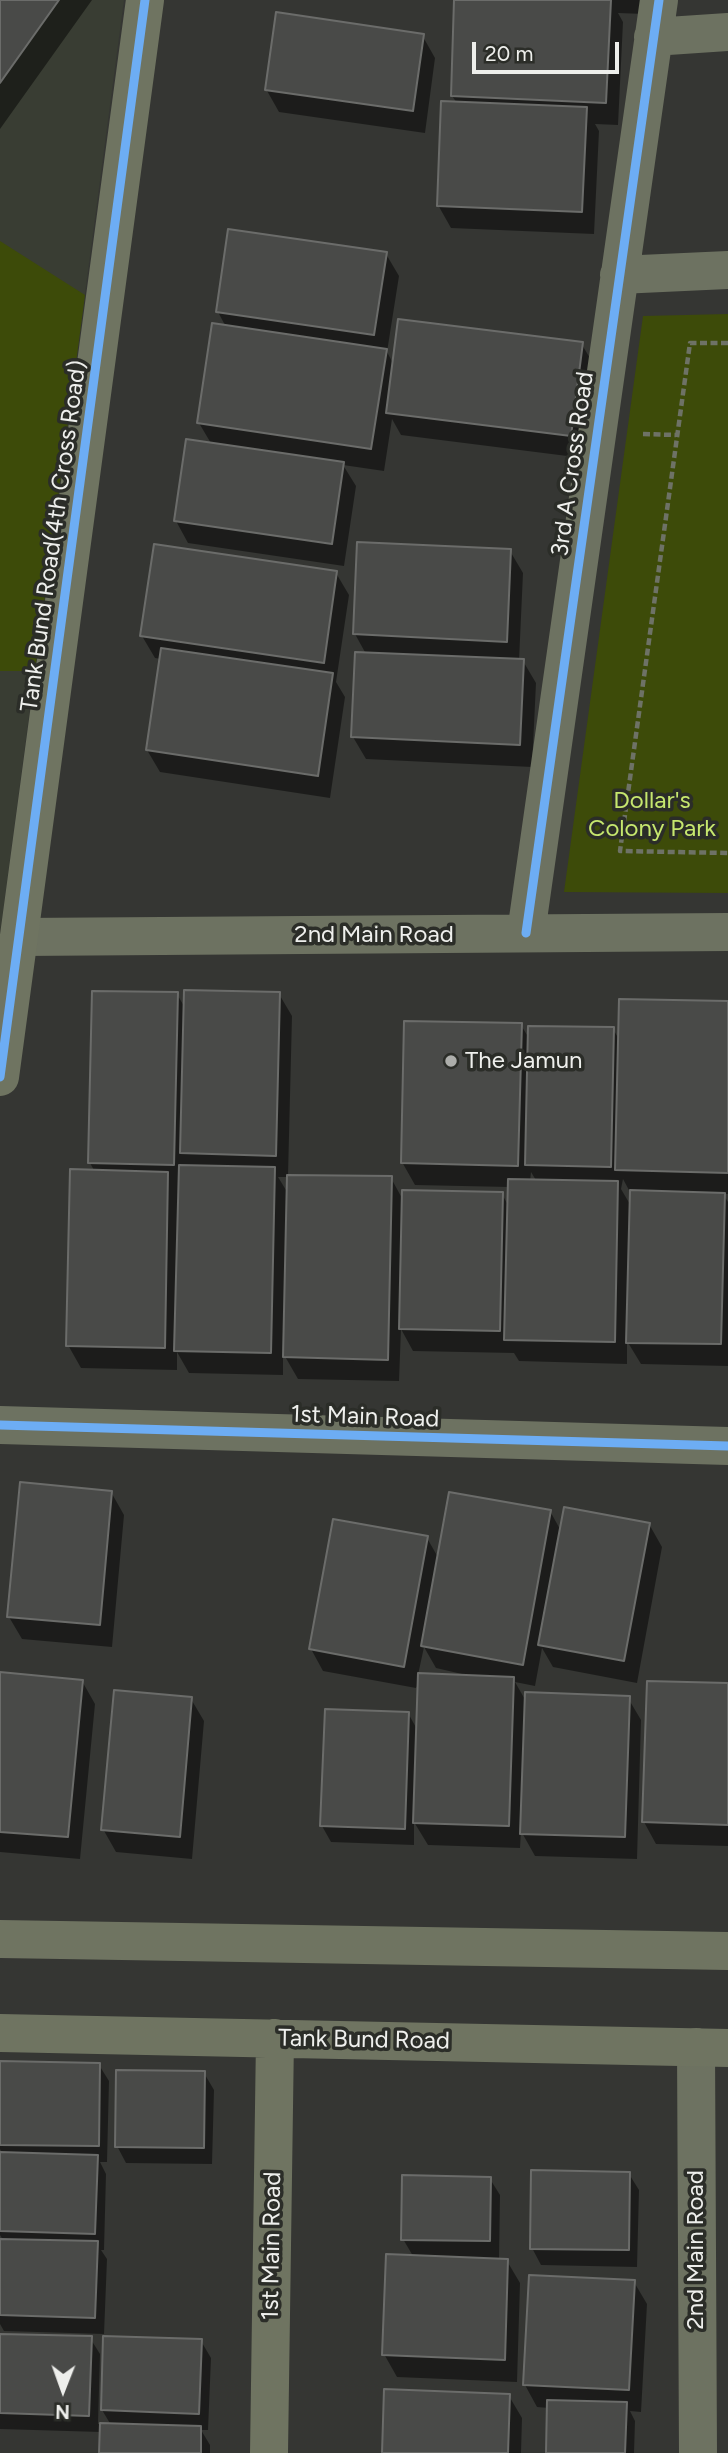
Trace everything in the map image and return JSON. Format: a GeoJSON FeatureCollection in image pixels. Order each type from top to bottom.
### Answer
{"type":"FeatureCollection","features":[{"type":"Feature","properties":{"kind":"street","name":"Tank Bund Road(4th Cross Road)"},"geometry":{"type":"LineString","coordinates":[[0,1077],[145,0]]}},
{"type":"Feature","properties":{"kind":"street","name":"3rd A Cross Road"},"geometry":{"type":"LineString","coordinates":[[526,933],[659,0]]}},
{"type":"Feature","properties":{"kind":"street"},"geometry":{"type":"LineString","coordinates":[[653,37],[728,32]]}},
{"type":"Feature","properties":{"kind":"street"},"geometry":{"type":"LineString","coordinates":[[619,275],[728,270]]}},
{"type":"Feature","properties":{"kind":"street","name":"2nd Main Road"},"geometry":{"type":"LineString","coordinates":[[20,937],[728,932]]}},
{"type":"Feature","properties":{"kind":"street","name":"1st Main Road"},"geometry":{"type":"LineString","coordinates":[[0,1425],[728,1446]]}},
{"type":"Feature","properties":{"kind":"street"},"geometry":{"type":"LineString","coordinates":[[0,1939],[728,1951]]}},
{"type":"Feature","properties":{"kind":"street","name":"Tank Bund Road"},"geometry":{"type":"LineString","coordinates":[[0,2033],[712,2048]]}},
{"type":"Feature","properties":{"kind":"street","name":"1st Main Road"},"geometry":{"type":"LineString","coordinates":[[269,2453],[275,2038]]}},
{"type":"Feature","properties":{"kind":"street","name":"2nd Main Road"},"geometry":{"type":"LineString","coordinates":[[698,2453],[712,2233],[712,2048]]}},
{"type":"Feature","properties":{"kind":"path"},"geometry":{"type":"LineString","coordinates":[[728,343],[690,343],[620,851],[728,853]]}},
{"type":"Feature","properties":{"kind":"shaded area"},"geometry":{"type":"Polygon","coordinates":[[[0,0],[124,0],[0,934],[0,0]]]}},
{"type":"Feature","properties":{"kind":"green space"},"geometry":{"type":"Polygon","coordinates":[[[0,241],[85,295],[35,671],[0,671],[0,241]]]}},
{"type":"Feature","properties":{"kind":"green space","name":"Dollar's Colony Park"},"geometry":{"type":"Polygon","coordinates":[[[728,314],[728,893],[564,892],[643,316],[728,314]]]}},
{"type":"Feature","properties":{"kind":"building"},"geometry":{"type":"Polygon","coordinates":[[[0,0],[59,0],[0,83],[0,0]]]}},
{"type":"Feature","properties":{"kind":"building"},"geometry":{"type":"Polygon","coordinates":[[[454,0],[611,0],[606,103],[451,96],[454,0]]]}},
{"type":"Feature","properties":{"kind":"building"},"geometry":{"type":"Polygon","coordinates":[[[276,12],[424,34],[413,111],[265,90],[276,12]]]}},
{"type":"Feature","properties":{"kind":"building"},"geometry":{"type":"Polygon","coordinates":[[[441,101],[587,107],[582,212],[437,206],[441,101]]]}},
{"type":"Feature","properties":{"kind":"building"},"geometry":{"type":"Polygon","coordinates":[[[228,229],[387,252],[374,335],[216,312],[228,229]]]}},
{"type":"Feature","properties":{"kind":"building"},"geometry":{"type":"Polygon","coordinates":[[[398,319],[583,342],[571,436],[386,413],[398,319]]]}},
{"type":"Feature","properties":{"kind":"building"},"geometry":{"type":"Polygon","coordinates":[[[212,323],[387,349],[371,449],[197,423],[212,323]]]}},
{"type":"Feature","properties":{"kind":"building"},"geometry":{"type":"Polygon","coordinates":[[[186,439],[344,462],[332,544],[174,521],[186,439]]]}},
{"type":"Feature","properties":{"kind":"building"},"geometry":{"type":"Polygon","coordinates":[[[357,542],[511,549],[507,642],[353,634],[357,542]]]}},
{"type":"Feature","properties":{"kind":"building"},"geometry":{"type":"Polygon","coordinates":[[[154,544],[337,571],[324,663],[140,636],[154,544]]]}},
{"type":"Feature","properties":{"kind":"building"},"geometry":{"type":"Polygon","coordinates":[[[161,648],[333,673],[318,776],[146,750],[161,648]]]}},
{"type":"Feature","properties":{"kind":"building"},"geometry":{"type":"Polygon","coordinates":[[[355,652],[524,659],[520,745],[351,737],[355,652]]]}},
{"type":"Feature","properties":{"kind":"building"},"geometry":{"type":"Polygon","coordinates":[[[184,990],[280,992],[276,1156],[180,1153],[184,990]]]}},
{"type":"Feature","properties":{"kind":"building"},"geometry":{"type":"Polygon","coordinates":[[[92,991],[178,992],[174,1165],[88,1163],[92,991]]]}},
{"type":"Feature","properties":{"kind":"building"},"geometry":{"type":"Polygon","coordinates":[[[619,999],[728,1001],[728,1173],[615,1170],[619,999]]]}},
{"type":"Feature","properties":{"kind":"building"},"geometry":{"type":"Polygon","coordinates":[[[404,1021],[522,1023],[518,1166],[401,1163],[404,1021]]]}},
{"type":"Feature","properties":{"kind":"building"},"geometry":{"type":"Polygon","coordinates":[[[528,1026],[614,1027],[611,1167],[525,1165],[528,1026]]]}},
{"type":"Feature","properties":{"kind":"building"},"geometry":{"type":"Polygon","coordinates":[[[179,1165],[275,1167],[271,1353],[174,1351],[179,1165]]]}},
{"type":"Feature","properties":{"kind":"building"},"geometry":{"type":"Polygon","coordinates":[[[70,1169],[168,1172],[165,1348],[66,1346],[70,1169]]]}},
{"type":"Feature","properties":{"kind":"building"},"geometry":{"type":"Polygon","coordinates":[[[287,1175],[392,1176],[388,1360],[283,1357],[287,1175]]]}},
{"type":"Feature","properties":{"kind":"building"},"geometry":{"type":"Polygon","coordinates":[[[508,1179],[618,1181],[615,1342],[504,1340],[508,1179]]]}},
{"type":"Feature","properties":{"kind":"building"},"geometry":{"type":"Polygon","coordinates":[[[402,1190],[503,1192],[500,1331],[399,1329],[402,1190]]]}},
{"type":"Feature","properties":{"kind":"building"},"geometry":{"type":"Polygon","coordinates":[[[630,1190],[725,1193],[721,1344],[626,1343],[630,1190]]]}},
{"type":"Feature","properties":{"kind":"building"},"geometry":{"type":"Polygon","coordinates":[[[20,1482],[112,1491],[100,1625],[7,1617],[20,1482]]]}},
{"type":"Feature","properties":{"kind":"building"},"geometry":{"type":"Polygon","coordinates":[[[449,1492],[551,1510],[523,1665],[421,1646],[449,1492]]]}},
{"type":"Feature","properties":{"kind":"building"},"geometry":{"type":"Polygon","coordinates":[[[564,1507],[650,1523],[624,1661],[538,1645],[564,1507]]]}},
{"type":"Feature","properties":{"kind":"building"},"geometry":{"type":"Polygon","coordinates":[[[333,1519],[428,1536],[404,1667],[309,1649],[333,1519]]]}},
{"type":"Feature","properties":{"kind":"building"},"geometry":{"type":"Polygon","coordinates":[[[0,1672],[83,1680],[68,1837],[0,1832],[0,1672]]]}},
{"type":"Feature","properties":{"kind":"building"},"geometry":{"type":"Polygon","coordinates":[[[418,1673],[514,1677],[509,1826],[413,1823],[418,1673]]]}},
{"type":"Feature","properties":{"kind":"building"},"geometry":{"type":"Polygon","coordinates":[[[647,1681],[728,1683],[728,1825],[642,1822],[647,1681]]]}},
{"type":"Feature","properties":{"kind":"building"},"geometry":{"type":"Polygon","coordinates":[[[114,1690],[192,1697],[180,1837],[101,1830],[114,1690]]]}},
{"type":"Feature","properties":{"kind":"building"},"geometry":{"type":"Polygon","coordinates":[[[525,1692],[630,1696],[625,1837],[520,1834],[525,1692]]]}},
{"type":"Feature","properties":{"kind":"building"},"geometry":{"type":"Polygon","coordinates":[[[325,1709],[409,1712],[405,1829],[320,1826],[325,1709]]]}},
{"type":"Feature","properties":{"kind":"building"},"geometry":{"type":"Polygon","coordinates":[[[0,2061],[100,2063],[99,2146],[0,2145],[0,2061]]]}},
{"type":"Feature","properties":{"kind":"building"},"geometry":{"type":"Polygon","coordinates":[[[116,2070],[205,2071],[204,2148],[115,2147],[116,2070]]]}},
{"type":"Feature","properties":{"kind":"building"},"geometry":{"type":"Polygon","coordinates":[[[0,2152],[98,2155],[95,2234],[0,2231],[0,2152]]]}},
{"type":"Feature","properties":{"kind":"building"},"geometry":{"type":"Polygon","coordinates":[[[531,2170],[630,2172],[629,2250],[530,2249],[531,2170]]]}},
{"type":"Feature","properties":{"kind":"building"},"geometry":{"type":"Polygon","coordinates":[[[402,2175],[491,2177],[490,2241],[401,2240],[402,2175]]]}},
{"type":"Feature","properties":{"kind":"building"},"geometry":{"type":"Polygon","coordinates":[[[0,2239],[98,2241],[95,2318],[0,2315],[0,2239]]]}},
{"type":"Feature","properties":{"kind":"building"},"geometry":{"type":"Polygon","coordinates":[[[386,2254],[508,2259],[505,2360],[382,2355],[386,2254]]]}},
{"type":"Feature","properties":{"kind":"building"},"geometry":{"type":"Polygon","coordinates":[[[529,2275],[635,2280],[629,2390],[523,2385],[529,2275]]]}},
{"type":"Feature","properties":{"kind":"building"},"geometry":{"type":"Polygon","coordinates":[[[0,2334],[92,2336],[89,2416],[0,2413],[0,2334]]]}},
{"type":"Feature","properties":{"kind":"building"},"geometry":{"type":"Polygon","coordinates":[[[103,2336],[202,2339],[199,2414],[101,2410],[103,2336]]]}},
{"type":"Feature","properties":{"kind":"building"},"geometry":{"type":"Polygon","coordinates":[[[384,2389],[510,2394],[508,2453],[382,2453],[384,2389]]]}},
{"type":"Feature","properties":{"kind":"building"},"geometry":{"type":"Polygon","coordinates":[[[547,2400],[627,2402],[625,2453],[546,2453],[547,2400]]]}},
{"type":"Feature","properties":{"kind":"building"},"geometry":{"type":"Polygon","coordinates":[[[100,2423],[201,2426],[201,2453],[99,2453],[100,2423]]]}},
{"type":"Feature","properties":{"kind":"cycle path"},"geometry":{"type":"LineString","coordinates":[[0,1077],[145,0]]}},
{"type":"Feature","properties":{"kind":"cycle path"},"geometry":{"type":"LineString","coordinates":[[526,933],[659,0]]}},
{"type":"Feature","properties":{"kind":"cycle path"},"geometry":{"type":"LineString","coordinates":[[0,1425],[728,1446]]}},
{"type":"Feature","properties":{"kind":"place","name":"The Jamun"},"geometry":{"type":"Point","coordinates":[451,1061]}}]}
